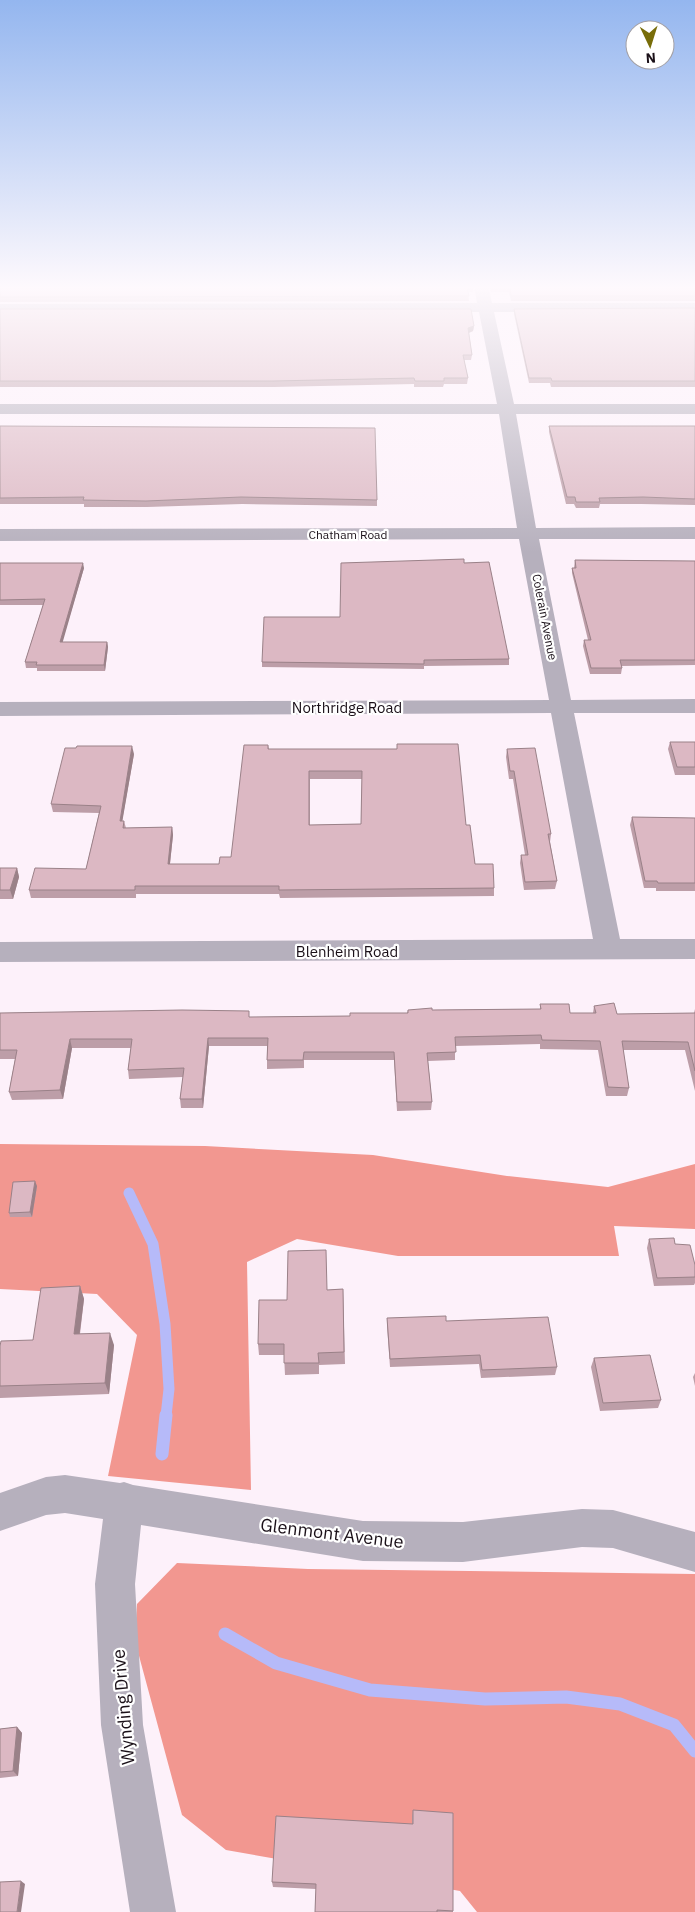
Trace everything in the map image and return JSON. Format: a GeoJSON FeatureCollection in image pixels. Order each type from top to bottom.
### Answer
{"type":"FeatureCollection","features":[{"type":"Feature","properties":{"kind":"street","name":"Colerain Avenue"},"geometry":{"type":"LineString","coordinates":[[498,374],[608,949]]}},
{"type":"Feature","properties":{"kind":"street"},"geometry":{"type":"LineString","coordinates":[[0,409],[695,409]]}},
{"type":"Feature","properties":{"kind":"street","name":"Chatham Road"},"geometry":{"type":"LineString","coordinates":[[0,535],[695,533]]}},
{"type":"Feature","properties":{"kind":"street","name":"Northridge Road"},"geometry":{"type":"LineString","coordinates":[[0,709],[695,706]]}},
{"type":"Feature","properties":{"kind":"street","name":"Blenheim Road"},"geometry":{"type":"LineString","coordinates":[[0,952],[695,949]]}},
{"type":"Feature","properties":{"kind":"street","name":"Glenmont Avenue"},"geometry":{"type":"LineString","coordinates":[[0,1512],[46,1496],[65,1494],[124,1501],[323,1536],[363,1540],[463,1542],[582,1528],[613,1529],[695,1552]]}},
{"type":"Feature","properties":{"kind":"street","name":"Wynding Drive"},"geometry":{"type":"LineString","coordinates":[[124,1501],[115,1584],[122,1725],[153,1912]]}},
{"type":"Feature","properties":{"kind":"shaded area"},"geometry":{"type":"Polygon","coordinates":[[[0,1144],[205,1146],[373,1155],[507,1176],[608,1187],[695,1164],[695,1229],[614,1226],[619,1256],[398,1256],[297,1239],[247,1262],[251,1490],[108,1476],[137,1335],[97,1294],[0,1289],[0,1144]]]}},
{"type":"Feature","properties":{"kind":"shaded area"},"geometry":{"type":"Polygon","coordinates":[[[177,1563],[308,1569],[695,1574],[695,1912],[477,1912],[460,1891],[226,1850],[182,1815],[135,1641],[137,1604],[177,1563]]]}},
{"type":"Feature","properties":{"kind":"building"},"geometry":{"type":"Polygon","coordinates":[[[0,374],[467,374],[468,378],[444,378],[444,381],[415,381],[414,378],[273,381],[0,381],[0,374]]]}},
{"type":"Feature","properties":{"kind":"building"},"geometry":{"type":"Polygon","coordinates":[[[528,374],[695,374],[695,381],[552,381],[551,378],[529,378],[528,374]]]}},
{"type":"Feature","properties":{"kind":"building"},"geometry":{"type":"Polygon","coordinates":[[[0,426],[375,428],[377,500],[241,497],[146,501],[83,500],[84,497],[0,498],[0,426]]]}},
{"type":"Feature","properties":{"kind":"building"},"geometry":{"type":"Polygon","coordinates":[[[549,426],[695,426],[695,499],[599,498],[600,502],[576,502],[575,497],[567,497],[549,426]]]}},
{"type":"Feature","properties":{"kind":"building"},"geometry":{"type":"Polygon","coordinates":[[[464,559],[464,563],[489,562],[509,659],[424,660],[424,664],[262,662],[264,617],[340,617],[341,563],[464,559]]]}},
{"type":"Feature","properties":{"kind":"building"},"geometry":{"type":"Polygon","coordinates":[[[575,560],[695,561],[695,660],[620,660],[622,668],[591,668],[584,640],[591,640],[572,568],[576,568],[575,560]]]}},
{"type":"Feature","properties":{"kind":"building"},"geometry":{"type":"Polygon","coordinates":[[[0,563],[83,563],[60,642],[107,642],[104,665],[36,665],[37,662],[25,662],[45,599],[0,600],[0,563]]]}},
{"type":"Feature","properties":{"kind":"building"},"geometry":{"type":"Polygon","coordinates":[[[670,742],[695,742],[695,767],[677,767],[670,742]]]}},
{"type":"Feature","properties":{"kind":"building"},"geometry":{"type":"Polygon","coordinates":[[[397,744],[458,744],[466,825],[470,825],[475,864],[493,864],[494,888],[279,890],[279,886],[135,886],[135,890],[29,890],[35,868],[86,869],[101,806],[51,804],[65,748],[76,748],[77,746],[132,746],[120,821],[124,821],[123,828],[172,827],[168,864],[219,864],[220,857],[231,857],[244,745],[268,745],[268,749],[397,749],[397,744]],[[309,771],[309,825],[361,824],[362,771],[309,771]]]}},
{"type":"Feature","properties":{"kind":"building"},"geometry":{"type":"Polygon","coordinates":[[[535,748],[551,834],[548,834],[557,881],[525,882],[521,855],[528,855],[514,771],[510,771],[507,749],[535,748]]]}},
{"type":"Feature","properties":{"kind":"building"},"geometry":{"type":"Polygon","coordinates":[[[632,817],[695,818],[695,883],[645,881],[632,817]]]}},
{"type":"Feature","properties":{"kind":"building"},"geometry":{"type":"Polygon","coordinates":[[[0,868],[17,868],[10,890],[0,890],[0,868]]]}},
{"type":"Feature","properties":{"kind":"building"},"geometry":{"type":"Polygon","coordinates":[[[614,1003],[617,1014],[695,1013],[695,1071],[688,1042],[622,1041],[629,1088],[608,1087],[600,1041],[542,1040],[541,1035],[455,1037],[456,1052],[427,1053],[432,1102],[397,1102],[394,1052],[304,1052],[303,1060],[267,1060],[268,1038],[208,1038],[202,1099],[180,1099],[184,1068],[128,1070],[132,1039],[70,1039],[60,1090],[9,1092],[17,1050],[0,1050],[0,1013],[182,1010],[249,1011],[249,1017],[350,1016],[350,1013],[408,1013],[408,1010],[432,1008],[432,1010],[541,1009],[540,1004],[569,1004],[570,1013],[596,1013],[594,1006],[614,1003]]]}},
{"type":"Feature","properties":{"kind":"building"},"geometry":{"type":"Polygon","coordinates":[[[35,1181],[30,1212],[9,1213],[13,1182],[35,1181]]]}},
{"type":"Feature","properties":{"kind":"building"},"geometry":{"type":"Polygon","coordinates":[[[674,1238],[675,1244],[690,1245],[695,1265],[695,1277],[657,1278],[649,1239],[674,1238]]]}},
{"type":"Feature","properties":{"kind":"building"},"geometry":{"type":"Polygon","coordinates":[[[326,1250],[327,1290],[343,1289],[344,1352],[318,1353],[319,1363],[284,1363],[284,1344],[258,1344],[259,1300],[287,1300],[288,1251],[326,1250]]]}},
{"type":"Feature","properties":{"kind":"building"},"geometry":{"type":"Polygon","coordinates":[[[80,1286],[74,1334],[110,1333],[105,1383],[0,1386],[1,1341],[33,1340],[41,1288],[80,1286]]]}},
{"type":"Feature","properties":{"kind":"building"},"geometry":{"type":"Polygon","coordinates":[[[446,1316],[446,1321],[548,1317],[557,1367],[482,1370],[480,1355],[390,1359],[387,1318],[446,1316]]]}},
{"type":"Feature","properties":{"kind":"building"},"geometry":{"type":"Polygon","coordinates":[[[650,1355],[661,1400],[603,1403],[594,1358],[650,1355]]]}},
{"type":"Feature","properties":{"kind":"building"},"geometry":{"type":"Polygon","coordinates":[[[17,1727],[13,1771],[0,1772],[0,1729],[17,1727]]]}},
{"type":"Feature","properties":{"kind":"building"},"geometry":{"type":"Polygon","coordinates":[[[413,1810],[453,1813],[453,1911],[315,1912],[316,1884],[272,1882],[276,1816],[413,1824],[413,1810]]]}},
{"type":"Feature","properties":{"kind":"building"},"geometry":{"type":"Polygon","coordinates":[[[21,1881],[17,1912],[0,1912],[0,1882],[21,1881]]]}},
{"type":"Feature","properties":{"kind":"waterway"},"geometry":{"type":"LineString","coordinates":[[129,1193],[153,1244],[165,1324],[169,1389],[166,1416]]}},
{"type":"Feature","properties":{"kind":"waterway"},"geometry":{"type":"LineString","coordinates":[[162,1454],[166,1415]]}},
{"type":"Feature","properties":{"kind":"waterway"},"geometry":{"type":"LineString","coordinates":[[225,1634],[276,1663],[370,1690],[485,1699],[566,1697],[620,1704],[674,1725],[695,1751]]}}]}
